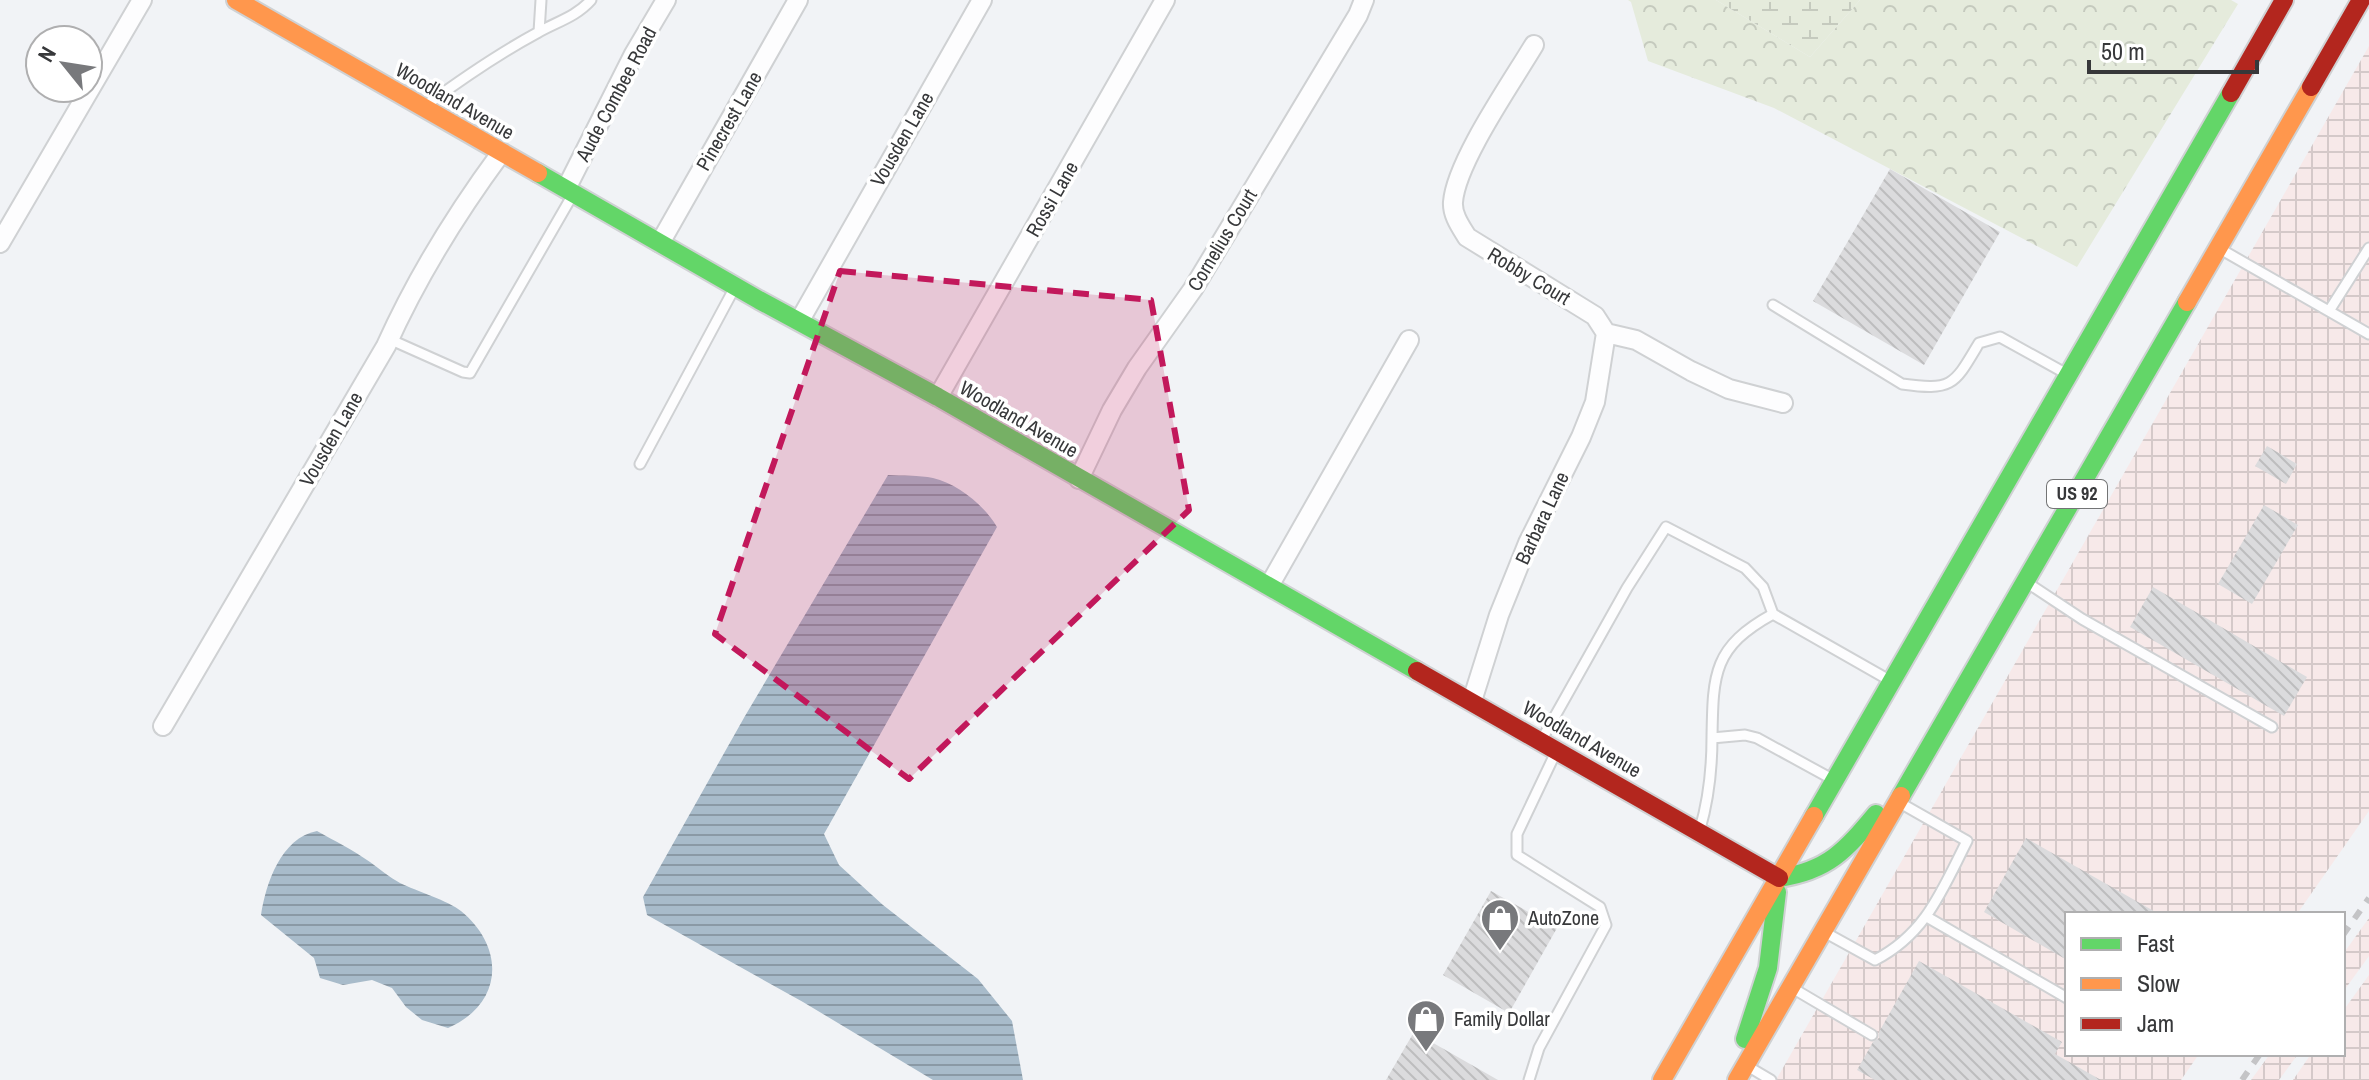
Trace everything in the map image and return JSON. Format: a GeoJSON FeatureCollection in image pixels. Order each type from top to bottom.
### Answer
{"type":"FeatureCollection","features":[{"type":"Feature","properties":{"kind":"main road","name":"Woodland Avenue"},"geometry":{"type":"LineString","coordinates":[[236,0],[735,287],[938,397],[1779,878]]}},
{"type":"Feature","properties":{"kind":"main road"},"geometry":{"type":"LineString","coordinates":[[1662,1080],[2284,0]]}},
{"type":"Feature","properties":{"kind":"main road","name":"US 92"},"geometry":{"type":"LineString","coordinates":[[1742,1073],[2359,9]]}},
{"type":"Feature","properties":{"kind":"main road"},"geometry":{"type":"LineString","coordinates":[[1779,878],[1811,873],[1828,864],[1852,842],[1927,754]]}},
{"type":"Feature","properties":{"kind":"main road"},"geometry":{"type":"LineString","coordinates":[[1729,1080],[1756,1010],[1768,968],[1779,878]]}},
{"type":"Feature","properties":{"kind":"street"},"geometry":{"type":"LineString","coordinates":[[0,243],[142,0]]}},
{"type":"Feature","properties":{"kind":"street","name":"Aude Combee Road"},"geometry":{"type":"LineString","coordinates":[[570,191],[634,54],[666,0]]}},
{"type":"Feature","properties":{"kind":"street","name":"Pinecrest Lane"},"geometry":{"type":"LineString","coordinates":[[660,243],[798,0]]}},
{"type":"Feature","properties":{"kind":"street","name":"Vousden Lane"},"geometry":{"type":"LineString","coordinates":[[800,320],[982,0]]}},
{"type":"Feature","properties":{"kind":"street","name":"Rossi Lane"},"geometry":{"type":"LineString","coordinates":[[938,397],[1165,0]]}},
{"type":"Feature","properties":{"kind":"street","name":"Cornelius Court"},"geometry":{"type":"LineString","coordinates":[[1079,479],[1137,368],[1202,275],[1358,15],[1364,0]]}},
{"type":"Feature","properties":{"kind":"street","name":"Robby Court"},"geometry":{"type":"LineString","coordinates":[[1534,45],[1480,135],[1462,174],[1453,202],[1455,217],[1467,237],[1595,316],[1606,333],[1636,340],[1729,389],[1783,403]]}},
{"type":"Feature","properties":{"kind":"street","name":"Vousden Lane"},"geometry":{"type":"LineString","coordinates":[[163,726],[389,339],[410,293],[448,229],[501,153]]}},
{"type":"Feature","properties":{"kind":"street","name":"Barbara Lane"},"geometry":{"type":"LineString","coordinates":[[1472,701],[1504,601],[1595,402],[1606,333]]}},
{"type":"Feature","properties":{"kind":"street"},"geometry":{"type":"LineString","coordinates":[[1269,586],[1409,340]]}},
{"type":"Feature","properties":{"kind":"lane"},"geometry":{"type":"LineString","coordinates":[[539,32],[541,0]]}},
{"type":"Feature","properties":{"kind":"lane"},"geometry":{"type":"LineString","coordinates":[[422,108],[458,81],[539,32],[559,24],[591,0]]}},
{"type":"Feature","properties":{"kind":"lane"},"geometry":{"type":"LineString","coordinates":[[389,339],[470,373],[570,191]]}},
{"type":"Feature","properties":{"kind":"lane"},"geometry":{"type":"LineString","coordinates":[[2219,248],[2369,334]]}},
{"type":"Feature","properties":{"kind":"lane"},"geometry":{"type":"LineString","coordinates":[[2329,311],[2369,248]]}},
{"type":"Feature","properties":{"kind":"lane"},"geometry":{"type":"LineString","coordinates":[[640,464],[735,287]]}},
{"type":"Feature","properties":{"kind":"lane"},"geometry":{"type":"LineString","coordinates":[[1773,305],[1902,384],[1945,386],[1958,379],[1979,343],[2000,337],[2068,374]]}},
{"type":"Feature","properties":{"kind":"lane"},"geometry":{"type":"LineString","coordinates":[[1529,1080],[1539,1048],[1606,925],[1600,907],[1517,855],[1517,834],[1549,745],[1627,588],[1666,527],[1745,568],[1763,587],[1773,614],[1892,682]]}},
{"type":"Feature","properties":{"kind":"lane"},"geometry":{"type":"LineString","coordinates":[[2026,583],[2082,619],[2272,727]]}},
{"type":"Feature","properties":{"kind":"lane"},"geometry":{"type":"LineString","coordinates":[[1699,832],[1711,779],[1713,683],[1721,661],[1751,626],[1773,614]]}},
{"type":"Feature","properties":{"kind":"lane"},"geometry":{"type":"LineString","coordinates":[[1712,738],[1745,735],[1757,738],[1834,781]]}},
{"type":"Feature","properties":{"kind":"lane"},"geometry":{"type":"LineString","coordinates":[[1823,931],[1875,960],[1897,949],[1927,917],[1967,841],[1899,802]]}},
{"type":"Feature","properties":{"kind":"lane"},"geometry":{"type":"LineString","coordinates":[[1927,917],[2065,997]]}},
{"type":"Feature","properties":{"kind":"lane"},"geometry":{"type":"LineString","coordinates":[[1791,988],[1872,1035]]}},
{"type":"Feature","properties":{"kind":"lane"},"geometry":{"type":"LineString","coordinates":[[1742,1073],[1771,1080]]}},
{"type":"Feature","properties":{"kind":"highlighted area"},"geometry":{"type":"Polygon","coordinates":[[[840,271],[1151,300],[1189,510],[909,779],[715,634],[840,271]]]}},
{"type":"Feature","properties":{"kind":"shaded area"},"geometry":{"type":"Polygon","coordinates":[[[2369,46],[2369,811],[2298,912],[2065,912],[2065,1056],[2198,1056],[2181,1080],[1776,1080],[2369,46]]]}},
{"type":"Feature","properties":{"kind":"shaded area"},"geometry":{"type":"Polygon","coordinates":[[[2369,918],[2369,956],[2345,989],[2345,951],[2369,918]]]}},
{"type":"Feature","properties":{"kind":"shaded area"},"geometry":{"type":"Polygon","coordinates":[[[2369,975],[2369,1080],[2293,1080],[2310,1056],[2345,1056],[2345,1008],[2369,975]]]}},
{"type":"Feature","properties":{"kind":"shaded area"},"geometry":{"type":"Polygon","coordinates":[[[2269,1056],[2297,1056],[2279,1080],[2251,1080],[2269,1056]]]}},
{"type":"Feature","properties":{"kind":"green space"},"geometry":{"type":"Polygon","coordinates":[[[1628,0],[1716,0],[1810,57],[1860,0],[2231,0],[2238,4],[2077,267],[1774,108],[1648,61],[1628,0]]]}},
{"type":"Feature","properties":{"kind":"green space"},"geometry":{"type":"Polygon","coordinates":[[[1716,0],[1860,0],[1810,57],[1716,0]]]}},
{"type":"Feature","properties":{"kind":"water"},"geometry":{"type":"Polygon","coordinates":[[[888,475],[928,477],[952,485],[978,503],[997,527],[824,834],[839,865],[883,905],[978,979],[1012,1021],[1023,1080],[933,1080],[803,1002],[647,915],[643,897],[745,716],[888,475]]]}},
{"type":"Feature","properties":{"kind":"water"},"geometry":{"type":"Polygon","coordinates":[[[317,831],[400,883],[456,907],[476,926],[486,942],[492,974],[480,1005],[466,1018],[448,1028],[422,1020],[406,1007],[392,988],[372,980],[343,985],[320,978],[314,958],[261,915],[271,876],[285,852],[304,835],[317,831]]]}},
{"type":"Feature","properties":{"kind":"building"},"geometry":{"type":"Polygon","coordinates":[[[1890,169],[2000,232],[1924,365],[1813,301],[1890,169]]]}},
{"type":"Feature","properties":{"kind":"building"},"geometry":{"type":"Polygon","coordinates":[[[2267,446],[2297,464],[2286,484],[2255,466],[2267,446]]]}},
{"type":"Feature","properties":{"kind":"building"},"geometry":{"type":"Polygon","coordinates":[[[2264,505],[2298,525],[2252,604],[2218,584],[2264,505]]]}},
{"type":"Feature","properties":{"kind":"building"},"geometry":{"type":"Polygon","coordinates":[[[2153,587],[2307,677],[2284,716],[2130,627],[2153,587]]]}},
{"type":"Feature","properties":{"kind":"building"},"geometry":{"type":"Polygon","coordinates":[[[2026,838],[2156,912],[2065,912],[2065,959],[1984,912],[2026,838]]]}},
{"type":"Feature","properties":{"kind":"building","name":"AutoZone"},"geometry":{"type":"Polygon","coordinates":[[[1491,891],[1557,928],[1509,1013],[1443,975],[1491,891]]]}},
{"type":"Feature","properties":{"kind":"building"},"geometry":{"type":"Polygon","coordinates":[[[1919,961],[2062,1042],[2055,1054],[2101,1080],[1875,1080],[1857,1070],[1873,1042],[1879,1038],[1879,1032],[1919,961]]]}},
{"type":"Feature","properties":{"kind":"building","name":"Family Dollar"},"geometry":{"type":"Polygon","coordinates":[[[1414,1032],[1498,1080],[1386,1080],[1414,1032]]]}},
{"type":"Feature","properties":{"kind":"railway"},"geometry":{"type":"LineString","coordinates":[[2345,932],[2369,898]]}},
{"type":"Feature","properties":{"kind":"railway"},"geometry":{"type":"LineString","coordinates":[[2242,1080],[2259,1056]]}},
{"type":"Feature","properties":{"kind":"traffic: fast"},"geometry":{"type":"LineString","coordinates":[[1814,816],[2231,93]]}},
{"type":"Feature","properties":{"kind":"traffic: fast"},"geometry":{"type":"LineString","coordinates":[[538,173],[1417,671]]}},
{"type":"Feature","properties":{"kind":"traffic: fast"},"geometry":{"type":"LineString","coordinates":[[1901,796],[2187,302]]}},
{"type":"Feature","properties":{"kind":"traffic: fast"},"geometry":{"type":"LineString","coordinates":[[1779,878],[1811,870],[1835,857],[1876,814]]}},
{"type":"Feature","properties":{"kind":"traffic: fast"},"geometry":{"type":"LineString","coordinates":[[1745,1039],[1768,968],[1777,892]]}},
{"type":"Feature","properties":{"kind":"traffic: slow"},"geometry":{"type":"LineString","coordinates":[[236,0],[538,173]]}},
{"type":"Feature","properties":{"kind":"traffic: slow"},"geometry":{"type":"LineString","coordinates":[[2187,302],[2311,87]]}},
{"type":"Feature","properties":{"kind":"traffic: slow"},"geometry":{"type":"LineString","coordinates":[[1737,1080],[1901,796]]}},
{"type":"Feature","properties":{"kind":"traffic: slow"},"geometry":{"type":"LineString","coordinates":[[1662,1080],[1814,816]]}},
{"type":"Feature","properties":{"kind":"traffic: jam"},"geometry":{"type":"LineString","coordinates":[[2231,93],[2284,0]]}},
{"type":"Feature","properties":{"kind":"traffic: jam"},"geometry":{"type":"LineString","coordinates":[[2311,87],[2361,0]]}},
{"type":"Feature","properties":{"kind":"traffic: jam"},"geometry":{"type":"LineString","coordinates":[[1417,671],[1779,878]]}},
{"type":"Feature","properties":{"kind":"place","name":"AutoZone"},"geometry":{"type":"Point","coordinates":[1500,952]}},
{"type":"Feature","properties":{"kind":"place","name":"Family Dollar"},"geometry":{"type":"Point","coordinates":[1426,1053]}}]}
